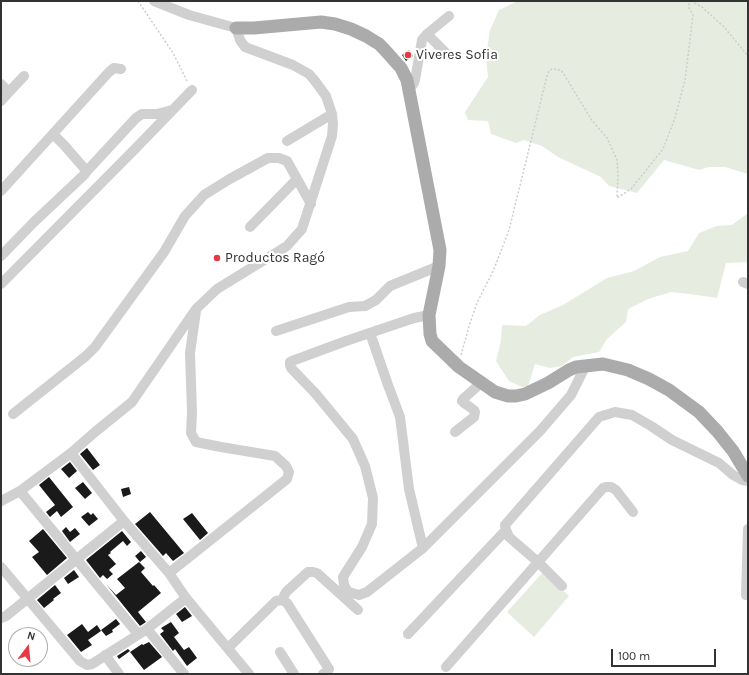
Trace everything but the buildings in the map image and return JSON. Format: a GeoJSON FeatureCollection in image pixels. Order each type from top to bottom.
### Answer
{"type":"FeatureCollection","features":[{"type":"Feature","properties":{"kind":"main road"},"geometry":{"type":"LineString","coordinates":[[236,28],[254,28],[321,22],[335,24],[351,29],[379,44],[401,68],[407,80],[409,89],[440,250],[439,266],[429,315],[430,334],[432,341],[459,367],[495,392],[508,396],[525,394],[576,367],[603,364],[628,370],[669,390],[699,412],[733,451],[748,476]]}},
{"type":"Feature","properties":{"kind":"street"},"geometry":{"type":"LineString","coordinates":[[1,501],[20,491],[71,453],[132,402],[196,309],[216,289],[287,246],[302,229],[332,136],[332,114],[326,96],[309,74],[292,65],[245,47],[240,40],[236,28],[189,15],[154,1]]}},
{"type":"Feature","properties":{"kind":"street"},"geometry":{"type":"LineString","coordinates":[[409,89],[414,83],[422,40],[449,16]]}},
{"type":"Feature","properties":{"kind":"street"},"geometry":{"type":"LineString","coordinates":[[427,34],[448,55]]}},
{"type":"Feature","properties":{"kind":"street"},"geometry":{"type":"LineString","coordinates":[[1,191],[109,72],[114,68],[121,69]]}},
{"type":"Feature","properties":{"kind":"street"},"geometry":{"type":"LineString","coordinates":[[1,101],[24,76]]}},
{"type":"Feature","properties":{"kind":"street"},"geometry":{"type":"LineString","coordinates":[[1,84],[9,92]]}},
{"type":"Feature","properties":{"kind":"street"},"geometry":{"type":"LineString","coordinates":[[1,284],[192,90]]}},
{"type":"Feature","properties":{"kind":"street"},"geometry":{"type":"LineString","coordinates":[[1,256],[34,222],[83,177],[136,118],[142,114],[157,114],[173,109]]}},
{"type":"Feature","properties":{"kind":"street"},"geometry":{"type":"LineString","coordinates":[[287,141],[332,114]]}},
{"type":"Feature","properties":{"kind":"street"},"geometry":{"type":"LineString","coordinates":[[53,134],[86,172]]}},
{"type":"Feature","properties":{"kind":"street"},"geometry":{"type":"LineString","coordinates":[[13,414],[86,356],[95,347],[164,252],[186,216],[204,195],[268,158],[279,158],[287,162],[311,204]]}},
{"type":"Feature","properties":{"kind":"street"},"geometry":{"type":"LineString","coordinates":[[250,227],[297,179]]}},
{"type":"Feature","properties":{"kind":"street"},"geometry":{"type":"LineString","coordinates":[[276,330],[349,307],[365,306],[376,300],[390,286],[439,266]]}},
{"type":"Feature","properties":{"kind":"street"},"geometry":{"type":"LineString","coordinates":[[169,573],[287,479],[289,472],[286,466],[274,456],[196,442],[191,433],[192,413],[190,353],[196,309]]}},
{"type":"Feature","properties":{"kind":"street"},"geometry":{"type":"LineString","coordinates":[[429,315],[414,318],[290,362],[291,368],[316,394],[353,439],[365,466],[373,498],[372,524],[362,547],[343,578],[344,585],[349,592],[359,595],[367,592],[424,548],[540,432],[571,395],[586,365]]}},
{"type":"Feature","properties":{"kind":"street"},"geometry":{"type":"LineString","coordinates":[[370,333],[400,418],[408,489],[424,548]]}},
{"type":"Feature","properties":{"kind":"street"},"geometry":{"type":"LineString","coordinates":[[455,432],[474,417],[474,410],[462,401],[482,383]]}},
{"type":"Feature","properties":{"kind":"street"},"geometry":{"type":"LineString","coordinates":[[562,586],[538,562],[509,537],[505,525],[599,417],[615,412],[632,415],[672,440],[719,463],[742,480],[748,481]]}},
{"type":"Feature","properties":{"kind":"street"},"geometry":{"type":"LineString","coordinates":[[71,453],[124,521],[169,573],[186,598],[249,674]]}},
{"type":"Feature","properties":{"kind":"street"},"geometry":{"type":"LineString","coordinates":[[446,667],[603,488],[611,487],[616,490],[633,512]]}},
{"type":"Feature","properties":{"kind":"street"},"geometry":{"type":"LineString","coordinates":[[20,491],[138,634]]}},
{"type":"Feature","properties":{"kind":"street"},"geometry":{"type":"LineString","coordinates":[[1,618],[6,616],[124,521]]}},
{"type":"Feature","properties":{"kind":"street"},"geometry":{"type":"LineString","coordinates":[[746,595],[748,529]]}},
{"type":"Feature","properties":{"kind":"street"},"geometry":{"type":"LineString","coordinates":[[408,634],[506,530]]}},
{"type":"Feature","properties":{"kind":"street"},"geometry":{"type":"LineString","coordinates":[[1,567],[80,661],[87,665],[92,664],[147,629],[186,598]]}},
{"type":"Feature","properties":{"kind":"street"},"geometry":{"type":"LineString","coordinates":[[282,600],[286,592],[308,572],[312,572],[317,573],[358,610]]}},
{"type":"Feature","properties":{"kind":"street"},"geometry":{"type":"LineString","coordinates":[[228,648],[276,600],[282,600],[286,603],[329,669],[323,674]]}},
{"type":"Feature","properties":{"kind":"street"},"geometry":{"type":"LineString","coordinates":[[147,629],[184,674]]}},
{"type":"Feature","properties":{"kind":"street"},"geometry":{"type":"LineString","coordinates":[[280,652],[294,674]]}},
{"type":"Feature","properties":{"kind":"street"},"geometry":{"type":"LineString","coordinates":[[105,655],[119,674]]}},
{"type":"Feature","properties":{"kind":"path"},"geometry":{"type":"LineString","coordinates":[[138,1],[173,53],[192,90]]}},
{"type":"Feature","properties":{"kind":"path"},"geometry":{"type":"LineString","coordinates":[[459,367],[470,323],[477,303],[510,230],[549,71],[552,69],[561,70],[591,119],[607,138],[617,160],[617,198],[631,189],[663,149],[675,118],[685,80],[693,15],[689,8],[690,1],[702,7],[724,27],[748,56]]}},
{"type":"Feature","properties":{"kind":"shaded area"},"geometry":{"type":"Polygon","coordinates":[[[518,1],[748,1],[748,174],[725,167],[709,167],[699,170],[664,160],[637,193],[609,186],[601,177],[558,157],[542,146],[524,140],[516,143],[491,134],[488,121],[468,120],[465,112],[488,77],[486,57],[490,30],[499,10],[518,1]]]}},
{"type":"Feature","properties":{"kind":"shaded area"},"geometry":{"type":"Polygon","coordinates":[[[748,213],[748,262],[726,263],[717,298],[671,292],[648,299],[628,309],[626,322],[607,339],[599,352],[573,357],[562,366],[550,368],[535,364],[528,386],[522,387],[509,381],[496,361],[501,341],[502,325],[526,326],[540,315],[563,305],[607,278],[634,271],[660,257],[688,251],[699,233],[717,226],[732,225],[748,213]]]}},
{"type":"Feature","properties":{"kind":"shaded area"},"geometry":{"type":"Polygon","coordinates":[[[543,572],[569,596],[534,637],[507,612],[543,572]]]}},
{"type":"Feature","properties":{"kind":"place","name":"Viveres Sofia"},"geometry":{"type":"Point","coordinates":[408,55]}},
{"type":"Feature","properties":{"kind":"place","name":"Productos Ragó"},"geometry":{"type":"Point","coordinates":[217,258]}}]}
